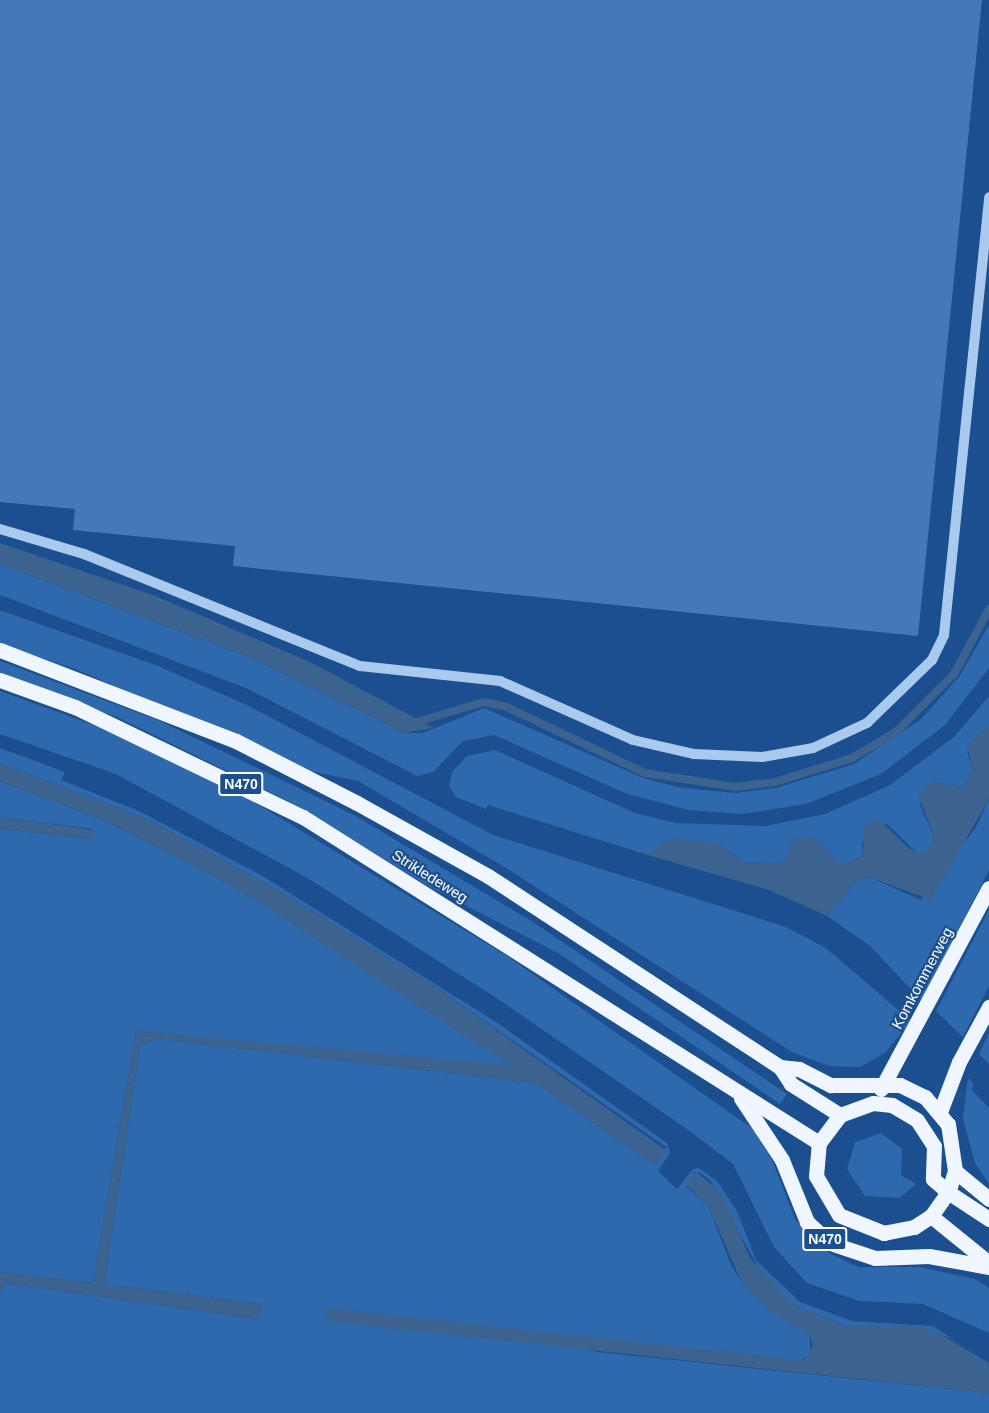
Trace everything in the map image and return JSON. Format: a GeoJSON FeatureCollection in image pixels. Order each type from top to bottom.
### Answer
{"type":"FeatureCollection","features":[{"type":"Feature","properties":{"kind":"main road","name":"Strikledeweg"},"geometry":{"type":"LineString","coordinates":[[0,650],[236,741],[357,803],[488,876],[780,1067],[845,1085],[884,1083]]}},
{"type":"Feature","properties":{"kind":"main road","name":"Strikledeweg"},"geometry":{"type":"LineString","coordinates":[[0,680],[144,738],[303,817],[739,1096],[819,1143]]}},
{"type":"Feature","properties":{"kind":"main road","name":"Komkommerweg"},"geometry":{"type":"LineString","coordinates":[[873,1103],[989,888]]}},
{"type":"Feature","properties":{"kind":"main road"},"geometry":{"type":"LineString","coordinates":[[940,1112],[959,1062],[989,1007]]}},
{"type":"Feature","properties":{"kind":"main road","name":"Strikledeweg"},"geometry":{"type":"LineString","coordinates":[[780,1067],[791,1084],[840,1115]]}},
{"type":"Feature","properties":{"kind":"main road","name":"N470"},"geometry":{"type":"LineString","coordinates":[[819,1143],[815,1162],[820,1188],[852,1225],[900,1232],[931,1216],[948,1192],[955,1171],[954,1143],[940,1112],[913,1090],[884,1083]]}},
{"type":"Feature","properties":{"kind":"main road","name":"N470"},"geometry":{"type":"LineString","coordinates":[[739,1096],[782,1160],[807,1222],[830,1243],[875,1258],[929,1256],[989,1265]]}},
{"type":"Feature","properties":{"kind":"main road"},"geometry":{"type":"LineString","coordinates":[[819,1143],[840,1115],[873,1103],[900,1108],[925,1128],[936,1156],[933,1179],[948,1192],[989,1219]]}},
{"type":"Feature","properties":{"kind":"main road"},"geometry":{"type":"LineString","coordinates":[[955,1171],[989,1199]]}},
{"type":"Feature","properties":{"kind":"main road","name":"N470"},"geometry":{"type":"LineString","coordinates":[[931,1216],[989,1265]]}},
{"type":"Feature","properties":{"kind":"lane"},"geometry":{"type":"LineString","coordinates":[[0,529],[84,554],[360,666],[500,681],[633,740],[694,754],[762,757],[813,748],[867,723],[932,660],[944,635],[989,197]]}},
{"type":"Feature","properties":{"kind":"shaded area"},"geometry":{"type":"Polygon","coordinates":[[[0,543],[153,595],[310,662],[434,728],[404,733],[257,660],[0,564],[0,543]]]}},
{"type":"Feature","properties":{"kind":"shaded area"},"geometry":{"type":"Polygon","coordinates":[[[0,564],[257,660],[404,733],[423,733],[484,708],[643,778],[682,788],[735,793],[776,788],[854,764],[920,720],[959,677],[989,625],[989,668],[945,725],[881,774],[806,804],[742,814],[688,810],[625,793],[494,735],[463,741],[433,772],[417,776],[246,688],[0,595],[0,564]]]}},
{"type":"Feature","properties":{"kind":"shaded area"},"geometry":{"type":"Polygon","coordinates":[[[0,610],[158,666],[249,706],[493,835],[786,927],[826,948],[911,1021],[885,1053],[860,1067],[829,1066],[792,1052],[506,868],[358,781],[305,770],[78,670],[0,644],[0,610]]]}},
{"type":"Feature","properties":{"kind":"shaded area"},"geometry":{"type":"Polygon","coordinates":[[[0,661],[160,721],[354,815],[533,922],[787,1094],[780,1104],[558,953],[428,886],[302,808],[119,718],[0,674],[0,661]]]}},
{"type":"Feature","properties":{"kind":"shaded area"},"geometry":{"type":"Polygon","coordinates":[[[0,691],[96,726],[249,799],[507,956],[753,1129],[772,1160],[795,1219],[829,1253],[858,1267],[919,1267],[975,1279],[989,1288],[989,1333],[923,1304],[859,1301],[807,1283],[774,1247],[733,1164],[684,1127],[498,999],[309,879],[116,774],[0,734],[0,691]]]}},
{"type":"Feature","properties":{"kind":"shaded area"},"geometry":{"type":"Polygon","coordinates":[[[989,696],[989,724],[967,752],[973,769],[963,787],[934,782],[920,805],[935,839],[927,852],[918,854],[886,823],[862,843],[863,856],[840,865],[818,841],[790,847],[784,861],[770,864],[744,862],[727,849],[648,855],[488,805],[486,809],[456,797],[449,786],[452,772],[467,756],[495,750],[635,813],[676,823],[765,826],[825,814],[890,785],[955,736],[989,696]]]}},
{"type":"Feature","properties":{"kind":"shaded area"},"geometry":{"type":"Polygon","coordinates":[[[989,724],[989,799],[931,900],[869,877],[855,882],[827,916],[769,890],[648,855],[669,839],[718,843],[744,862],[770,864],[784,861],[793,840],[813,836],[840,865],[863,856],[864,826],[878,818],[905,845],[918,854],[927,852],[935,839],[918,794],[934,782],[963,787],[973,769],[967,745],[989,724]]]}},
{"type":"Feature","properties":{"kind":"shaded area"},"geometry":{"type":"Polygon","coordinates":[[[0,748],[65,772],[61,780],[139,811],[261,875],[496,1022],[667,1143],[670,1153],[658,1171],[677,1189],[693,1169],[699,1168],[717,1181],[737,1211],[756,1260],[800,1302],[852,1321],[933,1326],[989,1363],[950,1338],[909,1325],[844,1325],[796,1306],[763,1276],[711,1181],[699,1172],[687,1187],[708,1205],[731,1265],[741,1281],[810,1336],[810,1353],[801,1361],[579,1350],[989,1393],[989,1413],[0,1413],[0,1295],[6,1283],[258,1319],[262,1304],[104,1284],[140,1045],[158,1039],[536,1083],[655,1165],[666,1147],[433,985],[276,889],[150,820],[0,763],[0,748]]]}},
{"type":"Feature","properties":{"kind":"shaded area"},"geometry":{"type":"Polygon","coordinates":[[[0,763],[150,820],[276,889],[433,985],[667,1151],[655,1165],[536,1083],[158,1039],[140,1045],[104,1284],[263,1304],[258,1319],[6,1283],[0,1295],[0,1272],[93,1283],[136,1031],[510,1065],[235,887],[106,821],[0,781],[0,763]]]}},
{"type":"Feature","properties":{"kind":"shaded area"},"geometry":{"type":"Polygon","coordinates":[[[0,781],[106,821],[235,887],[483,1044],[508,1061],[509,1068],[136,1031],[93,1283],[0,1272],[0,829],[93,839],[93,829],[0,817],[0,781]]]}},
{"type":"Feature","properties":{"kind":"shaded area"},"geometry":{"type":"Polygon","coordinates":[[[989,799],[989,870],[922,1001],[870,946],[827,916],[855,882],[869,877],[921,900],[976,827],[989,799]]]}},
{"type":"Feature","properties":{"kind":"shaded area"},"geometry":{"type":"Polygon","coordinates":[[[0,817],[93,830],[94,839],[0,829],[0,817]]]}},
{"type":"Feature","properties":{"kind":"shaded area"},"geometry":{"type":"Polygon","coordinates":[[[989,910],[989,986],[963,1037],[936,1011],[989,910]]]}},
{"type":"Feature","properties":{"kind":"shaded area"},"geometry":{"type":"Polygon","coordinates":[[[989,1033],[989,1064],[979,1054],[989,1033]]]}},
{"type":"Feature","properties":{"kind":"shaded area"},"geometry":{"type":"Polygon","coordinates":[[[968,1078],[974,1084],[971,1089],[989,1108],[989,1184],[975,1163],[963,1119],[968,1078]]]}},
{"type":"Feature","properties":{"kind":"shaded area"},"geometry":{"type":"Polygon","coordinates":[[[881,1133],[902,1149],[901,1175],[916,1184],[900,1198],[865,1196],[847,1169],[855,1142],[881,1133]]]}},
{"type":"Feature","properties":{"kind":"shaded area"},"geometry":{"type":"Polygon","coordinates":[[[695,1171],[722,1193],[750,1258],[796,1306],[844,1325],[909,1325],[935,1331],[989,1363],[989,1393],[332,1322],[324,1316],[328,1308],[804,1360],[813,1346],[810,1336],[770,1311],[741,1281],[708,1205],[686,1185],[695,1171]]]}},
{"type":"Feature","properties":{"kind":"building"},"geometry":{"type":"Polygon","coordinates":[[[0,0],[982,0],[918,636],[233,566],[235,546],[73,530],[75,509],[0,502],[0,0]]]}},
{"type":"Feature","properties":{"kind":"waterway"},"geometry":{"type":"LineString","coordinates":[[413,723],[484,702],[507,707],[645,773],[735,787],[775,782],[852,758],[896,732],[954,674],[989,609]]}}]}
